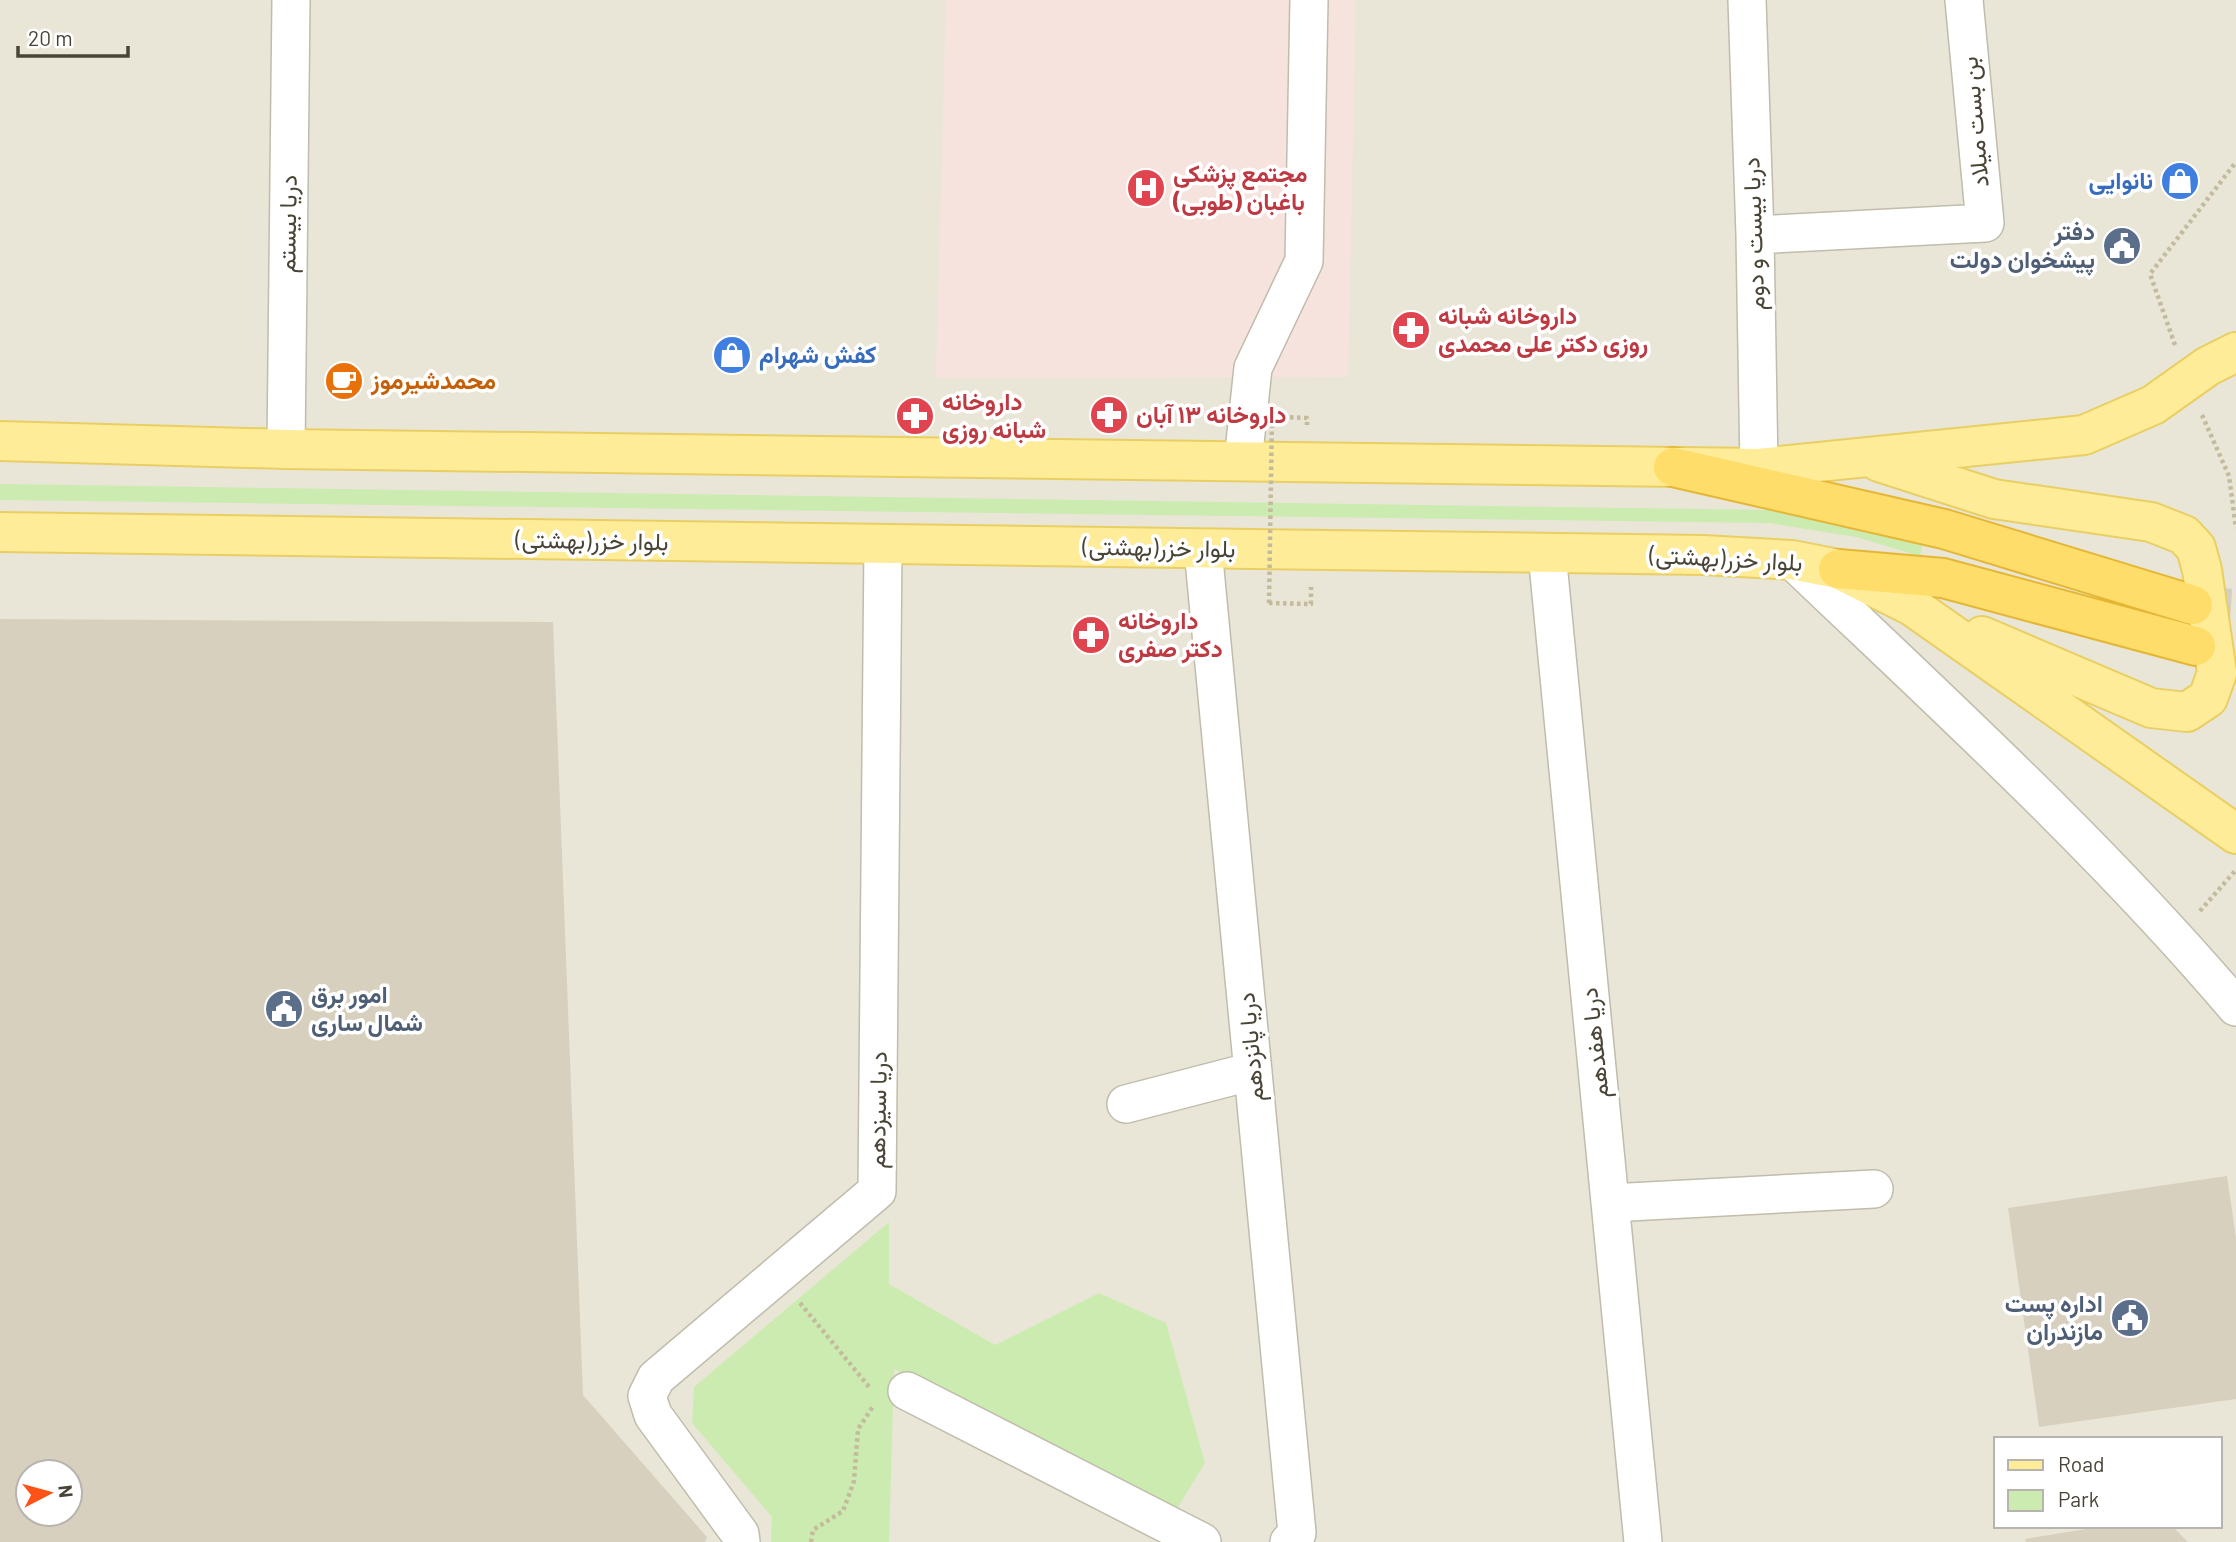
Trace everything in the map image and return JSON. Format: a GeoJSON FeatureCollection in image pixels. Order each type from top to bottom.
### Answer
{"type":"FeatureCollection","features":[{"type":"Feature","properties":{"kind":"highway"},"geometry":{"type":"LineString","coordinates":[[1673,467],[1944,529],[2193,605]]}},
{"type":"Feature","properties":{"kind":"highway"},"geometry":{"type":"LineString","coordinates":[[1838,569],[1943,578],[2196,646]]}},
{"type":"Feature","properties":{"kind":"main road"},"geometry":{"type":"LineString","coordinates":[[0,441],[286,449],[1759,468],[2084,435],[2153,405],[2208,366],[2236,352]]}},
{"type":"Feature","properties":{"kind":"main road"},"geometry":{"type":"LineString","coordinates":[[1865,457],[1994,499],[2151,522],[2184,535],[2196,548],[2202,570],[2217,673],[2208,698],[2188,712],[2151,708],[1912,606]]}},
{"type":"Feature","properties":{"kind":"main road","name":"بلوار خزر(بهشتی)"},"geometry":{"type":"LineString","coordinates":[[0,532],[1703,555],[1792,560],[1838,569],[1912,606],[2236,834]]}},
{"type":"Feature","properties":{"kind":"street","name":"دریا بیستم"},"geometry":{"type":"LineString","coordinates":[[286,449],[290,0]]}},
{"type":"Feature","properties":{"kind":"street"},"geometry":{"type":"LineString","coordinates":[[1243,461],[1253,368],[1304,261],[1309,0]]}},
{"type":"Feature","properties":{"kind":"street","name":"دریا بیست و دوم"},"geometry":{"type":"LineString","coordinates":[[1746,0],[1755,235],[1759,468]]}},
{"type":"Feature","properties":{"kind":"street","name":"بن بست میلاد"},"geometry":{"type":"LineString","coordinates":[[1755,235],[1984,223],[1964,0]]}},
{"type":"Feature","properties":{"kind":"street","name":"دریا سیزدهم"},"geometry":{"type":"LineString","coordinates":[[741,1542],[740,1534],[653,1415],[647,1396],[656,1378],[877,1191],[883,545]]}},
{"type":"Feature","properties":{"kind":"street","name":"دریا پانزدهم"},"geometry":{"type":"LineString","coordinates":[[1203,549],[1300,1539]]}},
{"type":"Feature","properties":{"kind":"street","name":"دریا هفدهم"},"geometry":{"type":"LineString","coordinates":[[1547,553],[1643,1537]]}},
{"type":"Feature","properties":{"kind":"street"},"geometry":{"type":"LineString","coordinates":[[1792,560],[2027,784],[2236,1007]]}},
{"type":"Feature","properties":{"kind":"street"},"geometry":{"type":"LineString","coordinates":[[1126,1104],[1253,1070]]}},
{"type":"Feature","properties":{"kind":"street"},"geometry":{"type":"LineString","coordinates":[[1610,1203],[1874,1189]]}},
{"type":"Feature","properties":{"kind":"street"},"geometry":{"type":"LineString","coordinates":[[907,1391],[1202,1542]]}},
{"type":"Feature","properties":{"kind":"path"},"geometry":{"type":"LineString","coordinates":[[1307,418],[1272,417],[1269,603],[1311,604]]}},
{"type":"Feature","properties":{"kind":"path"},"geometry":{"type":"LineString","coordinates":[[2175,939],[2236,870]]}},
{"type":"Feature","properties":{"kind":"path"},"geometry":{"type":"LineString","coordinates":[[777,1275],[878,1398],[858,1429],[854,1480],[843,1511],[813,1530],[811,1542]]}},
{"type":"Feature","properties":{"kind":"shaded area"},"geometry":{"type":"Polygon","coordinates":[[[0,0],[2236,0],[2236,1542],[0,1542],[0,0]]]}},
{"type":"Feature","properties":{"kind":"shaded area","name":"مجتمع پزشکی باغبان (طوبی)"},"geometry":{"type":"Polygon","coordinates":[[[946,0],[1356,0],[1348,377],[936,378],[946,0]]]}},
{"type":"Feature","properties":{"kind":"green space"},"geometry":{"type":"Polygon","coordinates":[[[0,484],[1768,510],[1858,522],[1923,543],[1920,556],[1856,537],[1769,523],[0,500],[0,484]]]}},
{"type":"Feature","properties":{"kind":"green space"},"geometry":{"type":"Polygon","coordinates":[[[889,1222],[889,1284],[995,1345],[1099,1293],[1166,1323],[1205,1463],[1176,1510],[894,1369],[889,1542],[771,1542],[772,1517],[692,1423],[694,1387],[889,1222]]]}},
{"type":"Feature","properties":{"kind":"building","name":"امور برق شمال ساری"},"geometry":{"type":"Polygon","coordinates":[[[0,619],[553,622],[583,1395],[707,1537],[705,1542],[0,1542],[0,619]]]}},
{"type":"Feature","properties":{"kind":"building","name":"اداره پست مازندران"},"geometry":{"type":"Polygon","coordinates":[[[2227,1176],[2236,1238],[2236,1399],[2039,1427],[2008,1208],[2227,1176]]]}},
{"type":"Feature","properties":{"kind":"building"},"geometry":{"type":"Polygon","coordinates":[[[2093,1528],[2174,1528],[2188,1542],[2026,1542],[2025,1539],[2093,1528]]]}},
{"type":"Feature","properties":{"kind":"tunnel"},"geometry":{"type":"LineString","coordinates":[[2193,605],[2236,608]]}},
{"type":"Feature","properties":{"kind":"place","name":"نانوایی"},"geometry":{"type":"Point","coordinates":[2180,181]}},
{"type":"Feature","properties":{"kind":"place","name":"مجتمع پزشکی باغبان (طوبی)"},"geometry":{"type":"Point","coordinates":[1146,188]}},
{"type":"Feature","properties":{"kind":"place","name":"دفتر پیشخوان دولت"},"geometry":{"type":"Point","coordinates":[2122,246]}},
{"type":"Feature","properties":{"kind":"place","name":"داروخانه شبانه روزی دکتر علی محمدی"},"geometry":{"type":"Point","coordinates":[1411,330]}},
{"type":"Feature","properties":{"kind":"place","name":"کفش شهرام"},"geometry":{"type":"Point","coordinates":[732,355]}},
{"type":"Feature","properties":{"kind":"place","name":"محمدشیرموز"},"geometry":{"type":"Point","coordinates":[344,381]}},
{"type":"Feature","properties":{"kind":"place","name":"داروخانه ١٣ آبان"},"geometry":{"type":"Point","coordinates":[1109,415]}},
{"type":"Feature","properties":{"kind":"place","name":"داروخانه شبانه روزی"},"geometry":{"type":"Point","coordinates":[915,416]}},
{"type":"Feature","properties":{"kind":"place","name":"داروخانه دکتر صفری"},"geometry":{"type":"Point","coordinates":[1091,635]}},
{"type":"Feature","properties":{"kind":"place","name":"امور برق شمال ساری"},"geometry":{"type":"Point","coordinates":[284,1009]}},
{"type":"Feature","properties":{"kind":"place","name":"اداره پست مازندران"},"geometry":{"type":"Point","coordinates":[2130,1318]}}]}
